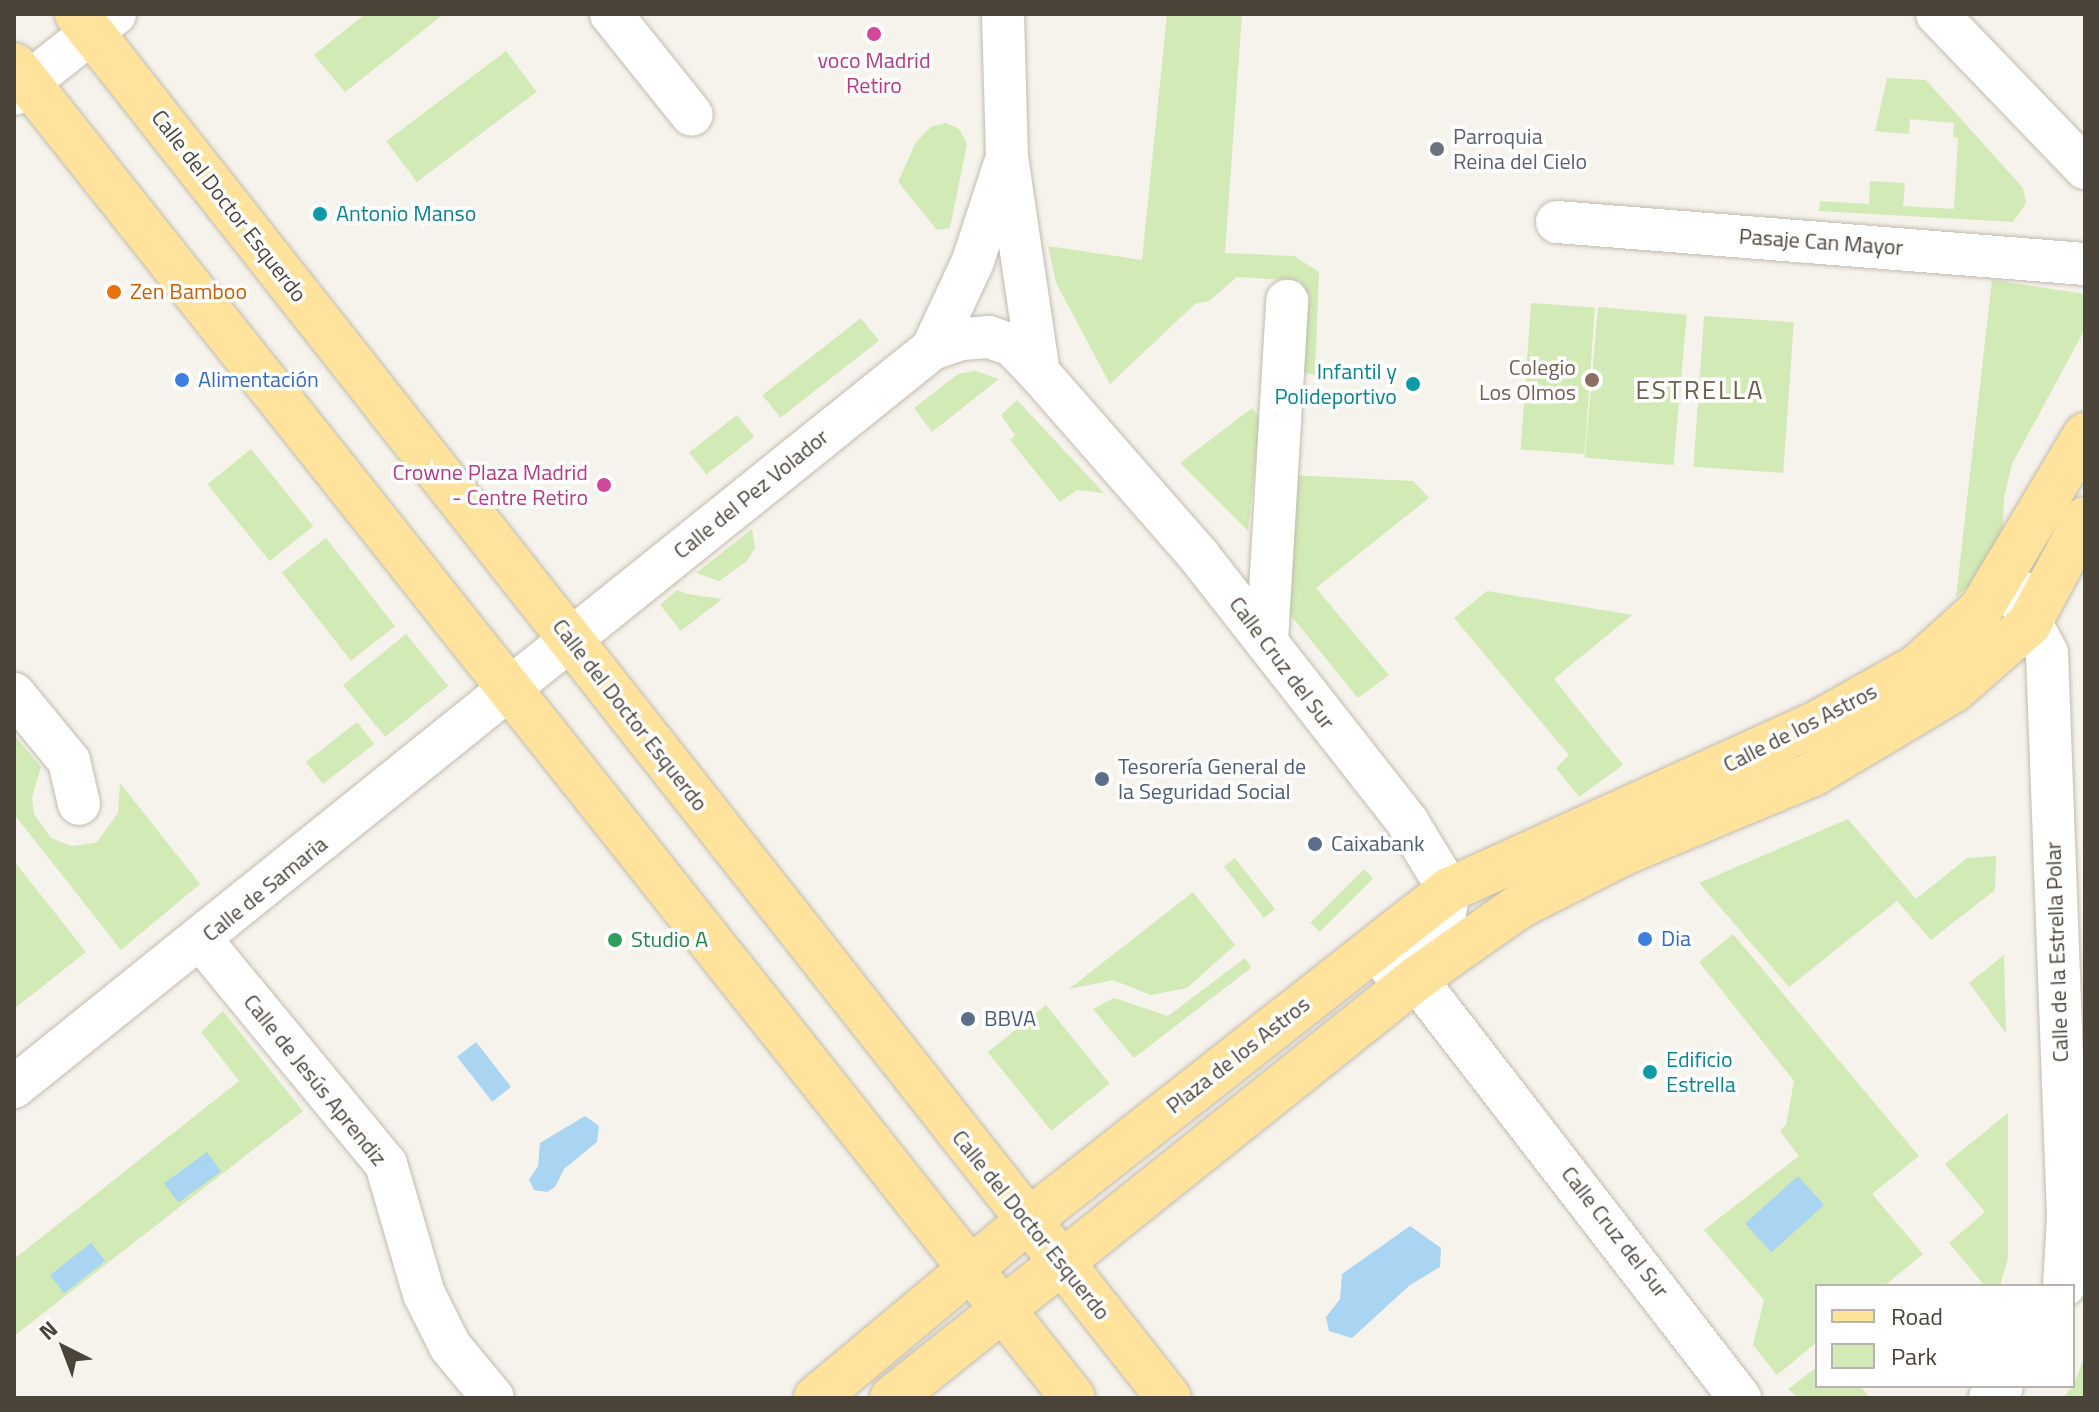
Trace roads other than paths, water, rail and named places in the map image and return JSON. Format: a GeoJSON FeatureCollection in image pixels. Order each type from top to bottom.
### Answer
{"type":"FeatureCollection","features":[{"type":"Feature","properties":{"kind":"main road","name":"Calle del Doctor Esquerdo"},"geometry":{"type":"LineString","coordinates":[[95,20],[570,638],[1169,1398]]}},
{"type":"Feature","properties":{"kind":"main road","name":"Calle del Doctor Esquerdo"},"geometry":{"type":"LineString","coordinates":[[19,81],[512,686],[1073,1398]]}},
{"type":"Feature","properties":{"kind":"main road","name":"Calle de los Astros"},"geometry":{"type":"LineString","coordinates":[[1449,890],[1821,721],[1917,667],[1981,609],[2077,450]]}},
{"type":"Feature","properties":{"kind":"main road"},"geometry":{"type":"LineString","coordinates":[[2029,624],[2085,519]]}},
{"type":"Feature","properties":{"kind":"main road","name":"Calle de los Astros"},"geometry":{"type":"LineString","coordinates":[[1416,979],[1534,899],[1624,853],[1813,774],[1954,690],[2029,624]]}},
{"type":"Feature","properties":{"kind":"main road","name":"Plaza de los Astros"},"geometry":{"type":"LineString","coordinates":[[1028,1221],[1449,890]]}},
{"type":"Feature","properties":{"kind":"main road"},"geometry":{"type":"LineString","coordinates":[[892,1398],[1416,979]]}},
{"type":"Feature","properties":{"kind":"main road"},"geometry":{"type":"LineString","coordinates":[[816,1398],[1028,1221]]}},
{"type":"Feature","properties":{"kind":"street"},"geometry":{"type":"LineString","coordinates":[[611,14],[692,115]]}},
{"type":"Feature","properties":{"kind":"street","name":"Calle del Pez Volador"},"geometry":{"type":"LineString","coordinates":[[1003,14],[1007,157],[1039,373]]}},
{"type":"Feature","properties":{"kind":"street"},"geometry":{"type":"LineString","coordinates":[[1937,14],[2085,168]]}},
{"type":"Feature","properties":{"kind":"street","name":"Calle del Doctor Esquerdo"},"geometry":{"type":"LineString","coordinates":[[19,81],[95,20]]}},
{"type":"Feature","properties":{"kind":"street","name":"Calle del Pez Volador"},"geometry":{"type":"LineString","coordinates":[[512,686],[932,349],[973,261],[1007,157]]}},
{"type":"Feature","properties":{"kind":"street","name":"Pasaje Can Mayor"},"geometry":{"type":"LineString","coordinates":[[1557,222],[2085,264]]}},
{"type":"Feature","properties":{"kind":"street"},"geometry":{"type":"LineString","coordinates":[[1267,641],[1287,301]]}},
{"type":"Feature","properties":{"kind":"street","name":"Calle del Pez Volador"},"geometry":{"type":"LineString","coordinates":[[932,349],[989,337],[1012,345],[1039,373]]}},
{"type":"Feature","properties":{"kind":"street","name":"Calle Cruz del Sur"},"geometry":{"type":"LineString","coordinates":[[1039,373],[1267,641],[1408,823],[1449,890]]}},
{"type":"Feature","properties":{"kind":"street","name":"Calle de la Estrella Polar"},"geometry":{"type":"LineString","coordinates":[[2064,1284],[2068,1217],[2047,653],[2020,602],[2054,540],[2066,504],[2077,450]]}},
{"type":"Feature","properties":{"kind":"street","name":"Calle de Samaria"},"geometry":{"type":"LineString","coordinates":[[14,1087],[202,941],[512,686]]}},
{"type":"Feature","properties":{"kind":"street"},"geometry":{"type":"LineString","coordinates":[[14,694],[69,761],[79,804]]}},
{"type":"Feature","properties":{"kind":"street"},"geometry":{"type":"LineString","coordinates":[[1342,974],[1391,967],[1416,979],[1442,932],[1449,890]]}},
{"type":"Feature","properties":{"kind":"street","name":"Calle de Jesús Aprendiz"},"geometry":{"type":"LineString","coordinates":[[202,941],[386,1164],[424,1294],[450,1346],[493,1398]]}},
{"type":"Feature","properties":{"kind":"street","name":"Calle Cruz del Sur"},"geometry":{"type":"LineString","coordinates":[[1416,979],[1733,1385],[1768,1398]]}},
{"type":"Feature","properties":{"kind":"water"},"geometry":{"type":"Polygon","coordinates":[[[476,1042],[511,1087],[492,1102],[457,1057],[476,1042]]]}},
{"type":"Feature","properties":{"kind":"water"},"geometry":{"type":"Polygon","coordinates":[[[585,1116],[599,1126],[597,1142],[564,1169],[555,1187],[547,1192],[534,1190],[529,1180],[538,1166],[540,1143],[585,1116]]]}},
{"type":"Feature","properties":{"kind":"water"},"geometry":{"type":"Polygon","coordinates":[[[207,1152],[221,1171],[178,1203],[164,1183],[207,1152]]]}},
{"type":"Feature","properties":{"kind":"water"},"geometry":{"type":"Polygon","coordinates":[[[1798,1176],[1824,1205],[1771,1252],[1745,1224],[1798,1176]]]}},
{"type":"Feature","properties":{"kind":"water"},"geometry":{"type":"Polygon","coordinates":[[[1410,1226],[1441,1248],[1440,1267],[1410,1285],[1352,1338],[1329,1331],[1326,1317],[1340,1299],[1342,1274],[1410,1226]]]}},
{"type":"Feature","properties":{"kind":"water"},"geometry":{"type":"Polygon","coordinates":[[[91,1243],[105,1261],[64,1293],[50,1275],[91,1243]]]}},
{"type":"Feature","properties":{"kind":"place","name":"voco Madrid Retiro"},"geometry":{"type":"Point","coordinates":[874,34]}},
{"type":"Feature","properties":{"kind":"place","name":"Parroquia Reina del Cielo"},"geometry":{"type":"Point","coordinates":[1437,149]}},
{"type":"Feature","properties":{"kind":"place","name":"Antonio Manso"},"geometry":{"type":"Point","coordinates":[320,214]}},
{"type":"Feature","properties":{"kind":"place","name":"Zen Bamboo"},"geometry":{"type":"Point","coordinates":[114,292]}},
{"type":"Feature","properties":{"kind":"place","name":"Alimentación"},"geometry":{"type":"Point","coordinates":[182,380]}},
{"type":"Feature","properties":{"kind":"place","name":"Colegio Los Olmos"},"geometry":{"type":"Point","coordinates":[1592,380]}},
{"type":"Feature","properties":{"kind":"place","name":"Infantil y Polideportivo"},"geometry":{"type":"Point","coordinates":[1413,384]}},
{"type":"Feature","properties":{"kind":"place","name":"Crowne Plaza Madrid - Centre Retiro"},"geometry":{"type":"Point","coordinates":[604,485]}},
{"type":"Feature","properties":{"kind":"place","name":"Tesorería General de la Seguridad Social"},"geometry":{"type":"Point","coordinates":[1102,779]}},
{"type":"Feature","properties":{"kind":"place","name":"Caixabank"},"geometry":{"type":"Point","coordinates":[1315,844]}},
{"type":"Feature","properties":{"kind":"place","name":"Dia"},"geometry":{"type":"Point","coordinates":[1645,939]}},
{"type":"Feature","properties":{"kind":"place","name":"Studio A"},"geometry":{"type":"Point","coordinates":[615,940]}},
{"type":"Feature","properties":{"kind":"place","name":"BBVA"},"geometry":{"type":"Point","coordinates":[968,1019]}},
{"type":"Feature","properties":{"kind":"place","name":"Edificio Estrella"},"geometry":{"type":"Point","coordinates":[1650,1072]}},
{"type":"Feature","properties":{"kind":"district","name":"ESTRELLA"},"geometry":{"type":"Point","coordinates":[1700,390]}}]}
